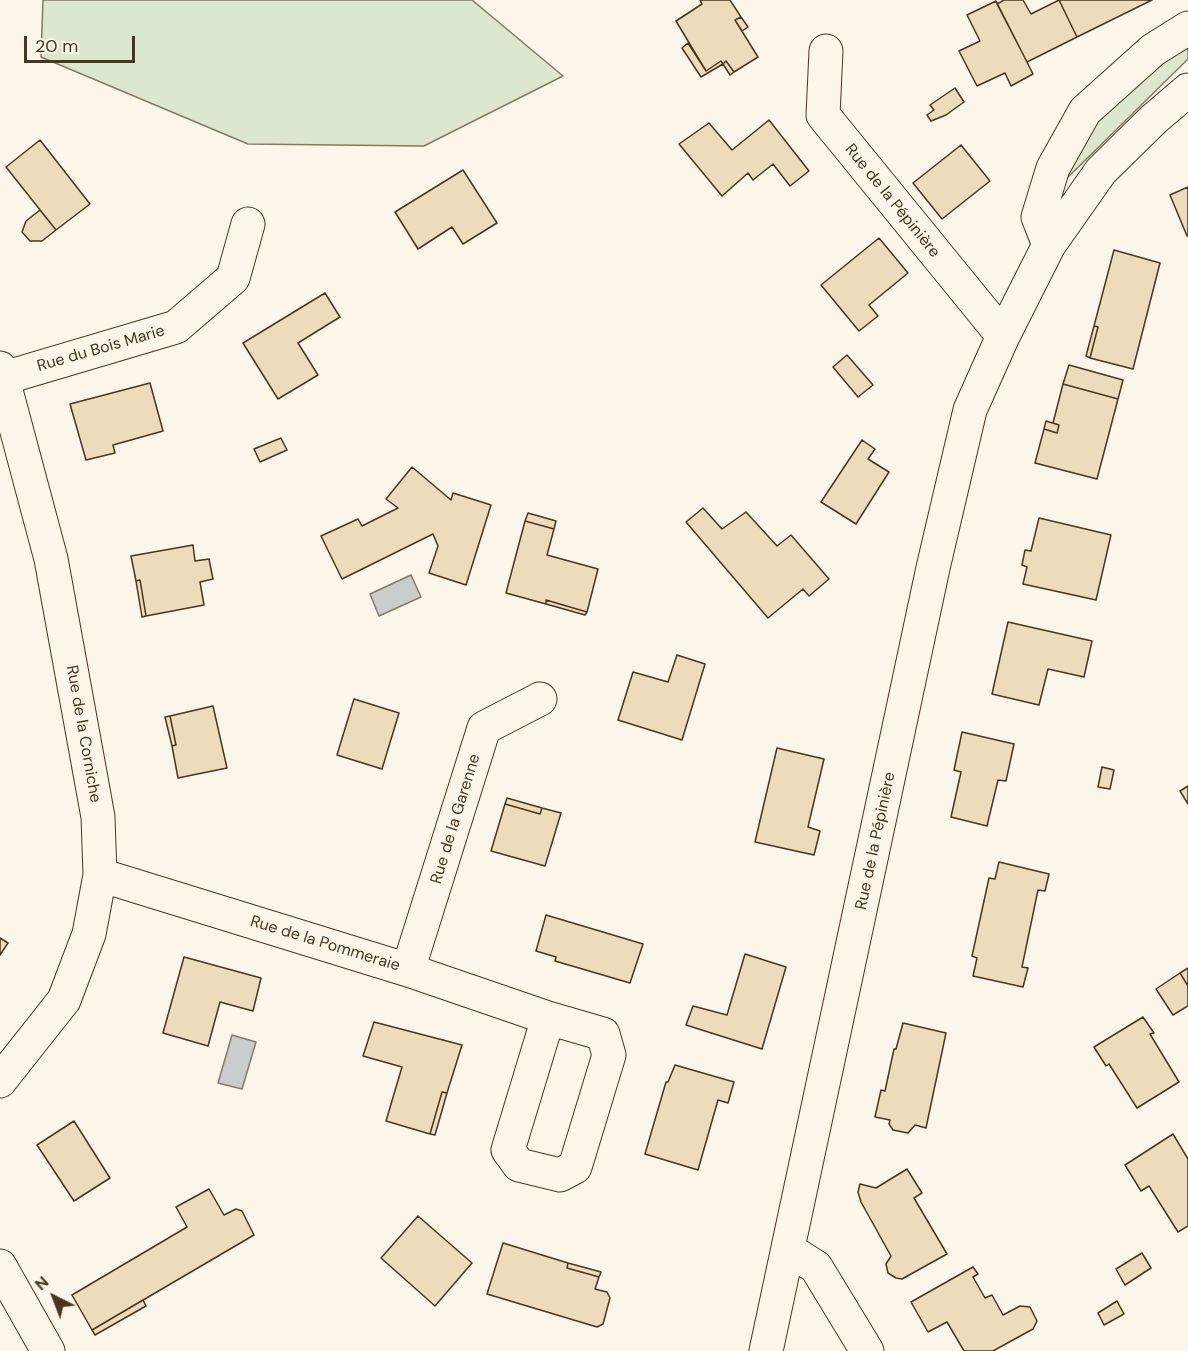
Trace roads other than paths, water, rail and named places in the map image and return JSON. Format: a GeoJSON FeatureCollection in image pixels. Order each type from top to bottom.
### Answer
{"type":"FeatureCollection","features":[{"type":"Feature","properties":{"kind":"street"},"geometry":{"type":"LineString","coordinates":[[1049,245],[1038,217],[1053,168],[1085,111],[1153,50],[1188,28]]}},
{"type":"Feature","properties":{"kind":"street","name":"Rue de la Pépinière"},"geometry":{"type":"LineString","coordinates":[[826,51],[822,115],[1003,336]]}},
{"type":"Feature","properties":{"kind":"street","name":"Rue de la Pépinière"},"geometry":{"type":"LineString","coordinates":[[766,1351],[938,546],[970,410],[1003,336],[1049,245],[1101,171],[1154,119],[1188,90]]}},
{"type":"Feature","properties":{"kind":"street","name":"Rue du Bois Marie"},"geometry":{"type":"LineString","coordinates":[[2,373],[176,327],[233,278],[248,224]]}},
{"type":"Feature","properties":{"kind":"street","name":"Rue de la Corniche"},"geometry":{"type":"LineString","coordinates":[[0,1081],[64,1000],[89,934],[100,875],[98,817],[51,559],[2,373]]}},
{"type":"Feature","properties":{"kind":"street","name":"Rue de la Garenne"},"geometry":{"type":"LineString","coordinates":[[408,970],[484,728],[540,699]]}},
{"type":"Feature","properties":{"kind":"street","name":"Rue de la Pommeraie"},"geometry":{"type":"LineString","coordinates":[[100,875],[408,970],[548,1018]]}},
{"type":"Feature","properties":{"kind":"street"},"geometry":{"type":"LineString","coordinates":[[789,1250],[816,1267],[867,1351]]}},
{"type":"Feature","properties":{"kind":"street"},"geometry":{"type":"LineString","coordinates":[[0,1266],[48,1351]]}}]}
